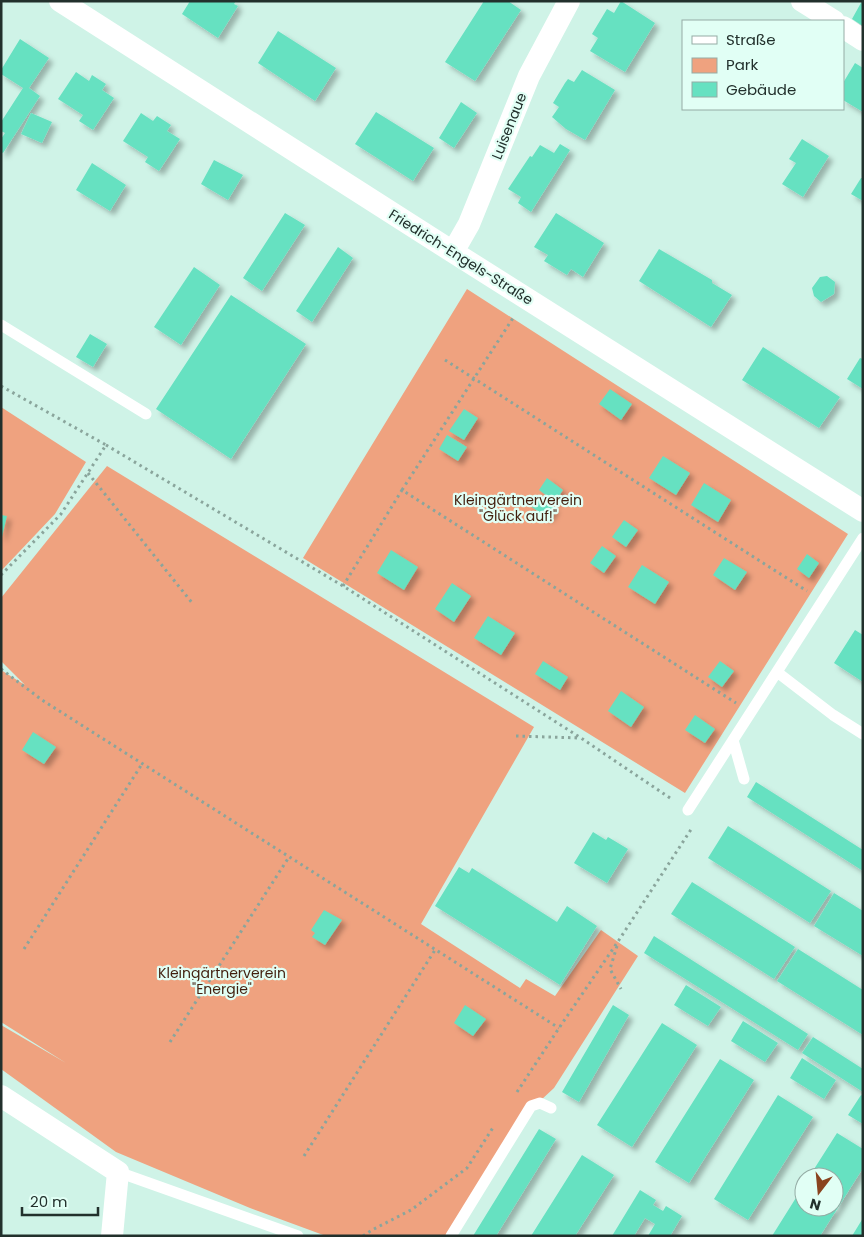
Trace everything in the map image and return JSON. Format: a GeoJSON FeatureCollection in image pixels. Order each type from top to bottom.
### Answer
{"type":"FeatureCollection","features":[{"type":"Feature","properties":{"kind":"street","name":"Friedrich-Engels-Straße"},"geometry":{"type":"LineString","coordinates":[[60,1],[863,511]]}},
{"type":"Feature","properties":{"kind":"street","name":"Luisenaue"},"geometry":{"type":"LineString","coordinates":[[453,252],[469,224],[529,76],[569,1]]}},
{"type":"Feature","properties":{"kind":"street"},"geometry":{"type":"LineString","coordinates":[[802,1],[832,20]]}},
{"type":"Feature","properties":{"kind":"street"},"geometry":{"type":"LineString","coordinates":[[844,28],[863,40]]}},
{"type":"Feature","properties":{"kind":"street"},"geometry":{"type":"LineString","coordinates":[[1,1096],[118,1172],[112,1236]]}},
{"type":"Feature","properties":{"kind":"lane"},"geometry":{"type":"LineString","coordinates":[[1,325],[146,414]]}},
{"type":"Feature","properties":{"kind":"lane"},"geometry":{"type":"LineString","coordinates":[[688,810],[863,538]]}},
{"type":"Feature","properties":{"kind":"lane"},"geometry":{"type":"LineString","coordinates":[[777,672],[833,715],[863,734]]}},
{"type":"Feature","properties":{"kind":"lane"},"geometry":{"type":"LineString","coordinates":[[733,740],[744,780]]}},
{"type":"Feature","properties":{"kind":"lane"},"geometry":{"type":"LineString","coordinates":[[451,1236],[531,1106],[540,1103],[551,1108]]}},
{"type":"Feature","properties":{"kind":"lane"},"geometry":{"type":"LineString","coordinates":[[118,1172],[298,1236]]}},
{"type":"Feature","properties":{"kind":"path"},"geometry":{"type":"LineString","coordinates":[[343,586],[473,378],[526,298]]}},
{"type":"Feature","properties":{"kind":"path"},"geometry":{"type":"LineString","coordinates":[[445,360],[822,601]]}},
{"type":"Feature","properties":{"kind":"path"},"geometry":{"type":"LineString","coordinates":[[1,386],[343,586],[581,738],[698,818],[619,940],[515,1094]]}},
{"type":"Feature","properties":{"kind":"path"},"geometry":{"type":"LineString","coordinates":[[1,575],[61,514],[106,446]]}},
{"type":"Feature","properties":{"kind":"path"},"geometry":{"type":"LineString","coordinates":[[88,473],[193,604]]}},
{"type":"Feature","properties":{"kind":"path"},"geometry":{"type":"LineString","coordinates":[[402,490],[751,713]]}},
{"type":"Feature","properties":{"kind":"path"},"geometry":{"type":"LineString","coordinates":[[1,669],[42,700],[559,1028]]}},
{"type":"Feature","properties":{"kind":"path"},"geometry":{"type":"LineString","coordinates":[[516,736],[581,738]]}},
{"type":"Feature","properties":{"kind":"path"},"geometry":{"type":"LineString","coordinates":[[24,949],[142,764]]}},
{"type":"Feature","properties":{"kind":"path"},"geometry":{"type":"LineString","coordinates":[[170,1042],[289,857]]}},
{"type":"Feature","properties":{"kind":"path"},"geometry":{"type":"LineString","coordinates":[[619,940],[610,969],[621,989]]}},
{"type":"Feature","properties":{"kind":"path"},"geometry":{"type":"LineString","coordinates":[[304,1156],[435,950]]}},
{"type":"Feature","properties":{"kind":"path"},"geometry":{"type":"LineString","coordinates":[[363,1236],[411,1210],[466,1168],[499,1119]]}},
{"type":"Feature","properties":{"kind":"green space","name":"Kleingärtnerverein \"Glück auf!\""},"geometry":{"type":"Polygon","coordinates":[[[467,289],[848,534],[685,793],[303,558],[467,289]]]}},
{"type":"Feature","properties":{"kind":"green space"},"geometry":{"type":"Polygon","coordinates":[[[1,407],[86,462],[55,514],[1,571],[1,407]]]}},
{"type":"Feature","properties":{"kind":"green space","name":"Kleingärtnerverein \"Energie\""},"geometry":{"type":"Polygon","coordinates":[[[107,466],[534,727],[421,924],[520,988],[526,979],[555,996],[601,930],[638,956],[554,1088],[540,1101],[529,1104],[445,1236],[326,1236],[250,1208],[116,1152],[1,1069],[1,1025],[66,1063],[1,1022],[1,670],[25,685],[1,661],[1,598],[107,466]]]}},
{"type":"Feature","properties":{"kind":"building"},"geometry":{"type":"Polygon","coordinates":[[[190,1],[236,1],[234,4],[238,6],[218,38],[182,14],[190,1]]]}},
{"type":"Feature","properties":{"kind":"building"},"geometry":{"type":"Polygon","coordinates":[[[484,1],[508,1],[521,10],[475,81],[445,62],[484,1]]]}},
{"type":"Feature","properties":{"kind":"building"},"geometry":{"type":"Polygon","coordinates":[[[621,1],[655,23],[625,72],[590,51],[598,38],[592,34],[607,9],[614,13],[621,1]]]}},
{"type":"Feature","properties":{"kind":"building"},"geometry":{"type":"Polygon","coordinates":[[[863,1],[863,26],[852,19],[863,1]]]}},
{"type":"Feature","properties":{"kind":"building"},"geometry":{"type":"Polygon","coordinates":[[[278,31],[336,68],[315,101],[258,63],[278,31]]]}},
{"type":"Feature","properties":{"kind":"building"},"geometry":{"type":"Polygon","coordinates":[[[20,39],[49,58],[29,88],[40,96],[3,153],[1,152],[1,139],[5,133],[1,131],[1,122],[23,88],[1,74],[1,70],[20,39]]]}},
{"type":"Feature","properties":{"kind":"building"},"geometry":{"type":"Polygon","coordinates":[[[855,63],[863,68],[863,112],[844,101],[844,81],[855,63]]]}},
{"type":"Feature","properties":{"kind":"building"},"geometry":{"type":"Polygon","coordinates":[[[582,70],[615,90],[585,140],[566,129],[552,117],[559,107],[553,103],[565,83],[568,79],[574,82],[582,70]]]}},
{"type":"Feature","properties":{"kind":"building"},"geometry":{"type":"Polygon","coordinates":[[[76,72],[89,81],[92,75],[106,84],[102,90],[114,98],[93,130],[79,121],[83,115],[58,99],[76,72]]]}},
{"type":"Feature","properties":{"kind":"building"},"geometry":{"type":"Polygon","coordinates":[[[461,102],[477,113],[454,148],[439,138],[461,102]]]}},
{"type":"Feature","properties":{"kind":"building"},"geometry":{"type":"Polygon","coordinates":[[[376,112],[434,148],[413,181],[355,144],[376,112]]]}},
{"type":"Feature","properties":{"kind":"building"},"geometry":{"type":"Polygon","coordinates":[[[31,113],[52,122],[42,143],[21,134],[31,113]]]}},
{"type":"Feature","properties":{"kind":"building"},"geometry":{"type":"Polygon","coordinates":[[[141,113],[153,121],[157,116],[171,125],[167,131],[180,139],[159,171],[145,162],[148,157],[123,141],[141,113]]]}},
{"type":"Feature","properties":{"kind":"building"},"geometry":{"type":"Polygon","coordinates":[[[802,139],[829,156],[803,197],[782,184],[796,163],[789,159],[802,139]]]}},
{"type":"Feature","properties":{"kind":"building"},"geometry":{"type":"Polygon","coordinates":[[[560,144],[570,150],[531,212],[518,203],[521,197],[508,189],[530,156],[532,157],[540,145],[554,153],[560,144]]]}},
{"type":"Feature","properties":{"kind":"building"},"geometry":{"type":"Polygon","coordinates":[[[214,160],[243,175],[228,200],[201,184],[214,160]]]}},
{"type":"Feature","properties":{"kind":"building"},"geometry":{"type":"Polygon","coordinates":[[[92,163],[126,185],[110,211],[76,190],[92,163]]]}},
{"type":"Feature","properties":{"kind":"building"},"geometry":{"type":"Polygon","coordinates":[[[861,178],[863,178],[863,201],[851,194],[861,178]]]}},
{"type":"Feature","properties":{"kind":"building"},"geometry":{"type":"Polygon","coordinates":[[[285,213],[305,225],[262,291],[243,278],[285,213]]]}},
{"type":"Feature","properties":{"kind":"building"},"geometry":{"type":"Polygon","coordinates":[[[556,213],[604,243],[583,277],[571,269],[567,275],[544,261],[548,255],[534,247],[556,213]]]}},
{"type":"Feature","properties":{"kind":"building"},"geometry":{"type":"Polygon","coordinates":[[[338,247],[353,258],[312,322],[296,311],[338,247]]]}},
{"type":"Feature","properties":{"kind":"building"},"geometry":{"type":"Polygon","coordinates":[[[659,249],[712,280],[712,283],[732,295],[711,327],[639,281],[659,249]]]}},
{"type":"Feature","properties":{"kind":"building"},"geometry":{"type":"Polygon","coordinates":[[[194,267],[220,285],[181,345],[154,327],[194,267]]]}},
{"type":"Feature","properties":{"kind":"building"},"geometry":{"type":"Polygon","coordinates":[[[827,276],[835,282],[834,294],[821,302],[814,296],[812,288],[820,277],[827,276]]]}},
{"type":"Feature","properties":{"kind":"building"},"geometry":{"type":"Polygon","coordinates":[[[231,295],[306,344],[231,459],[156,409],[231,295]]]}},
{"type":"Feature","properties":{"kind":"building"},"geometry":{"type":"Polygon","coordinates":[[[90,334],[107,344],[93,367],[76,357],[90,334]]]}},
{"type":"Feature","properties":{"kind":"building"},"geometry":{"type":"Polygon","coordinates":[[[763,347],[840,397],[819,428],[742,380],[763,347]]]}},
{"type":"Feature","properties":{"kind":"building"},"geometry":{"type":"Polygon","coordinates":[[[860,358],[863,359],[863,389],[847,379],[860,358]]]}},
{"type":"Feature","properties":{"kind":"building"},"geometry":{"type":"Polygon","coordinates":[[[610,389],[632,404],[621,420],[599,404],[610,389]]]}},
{"type":"Feature","properties":{"kind":"building"},"geometry":{"type":"Polygon","coordinates":[[[464,409],[478,418],[464,440],[449,431],[464,409]]]}},
{"type":"Feature","properties":{"kind":"building"},"geometry":{"type":"Polygon","coordinates":[[[447,435],[467,447],[458,461],[439,449],[447,435]]]}},
{"type":"Feature","properties":{"kind":"building"},"geometry":{"type":"Polygon","coordinates":[[[663,456],[690,473],[676,495],[649,478],[663,456]]]}},
{"type":"Feature","properties":{"kind":"building"},"geometry":{"type":"Polygon","coordinates":[[[547,478],[563,490],[555,502],[539,490],[547,478]]]}},
{"type":"Feature","properties":{"kind":"building"},"geometry":{"type":"Polygon","coordinates":[[[704,483],[731,500],[718,522],[691,505],[704,483]]]}},
{"type":"Feature","properties":{"kind":"building"},"geometry":{"type":"Polygon","coordinates":[[[537,496],[555,508],[548,518],[530,506],[537,496]]]}},
{"type":"Feature","properties":{"kind":"building"},"geometry":{"type":"Polygon","coordinates":[[[1,515],[7,516],[2,537],[1,537],[1,515]]]}},
{"type":"Feature","properties":{"kind":"building"},"geometry":{"type":"Polygon","coordinates":[[[624,520],[638,530],[626,547],[612,537],[624,520]]]}},
{"type":"Feature","properties":{"kind":"building"},"geometry":{"type":"Polygon","coordinates":[[[602,546],[616,556],[604,573],[590,563],[602,546]]]}},
{"type":"Feature","properties":{"kind":"building"},"geometry":{"type":"Polygon","coordinates":[[[391,550],[418,567],[404,590],[377,573],[391,550]]]}},
{"type":"Feature","properties":{"kind":"building"},"geometry":{"type":"Polygon","coordinates":[[[807,554],[819,563],[809,578],[797,569],[807,554]]]}},
{"type":"Feature","properties":{"kind":"building"},"geometry":{"type":"Polygon","coordinates":[[[724,558],[747,572],[735,590],[713,575],[724,558]]]}},
{"type":"Feature","properties":{"kind":"building"},"geometry":{"type":"Polygon","coordinates":[[[642,565],[669,582],[655,604],[628,587],[642,565]]]}},
{"type":"Feature","properties":{"kind":"building"},"geometry":{"type":"Polygon","coordinates":[[[452,583],[471,596],[454,622],[435,609],[452,583]]]}},
{"type":"Feature","properties":{"kind":"building"},"geometry":{"type":"Polygon","coordinates":[[[488,616],[515,633],[501,655],[474,638],[488,616]]]}},
{"type":"Feature","properties":{"kind":"building"},"geometry":{"type":"Polygon","coordinates":[[[855,630],[863,635],[863,682],[834,663],[855,630]]]}},
{"type":"Feature","properties":{"kind":"building"},"geometry":{"type":"Polygon","coordinates":[[[543,661],[568,677],[560,690],[535,674],[543,661]]]}},
{"type":"Feature","properties":{"kind":"building"},"geometry":{"type":"Polygon","coordinates":[[[720,661],[734,671],[722,687],[708,677],[720,661]]]}},
{"type":"Feature","properties":{"kind":"building"},"geometry":{"type":"Polygon","coordinates":[[[621,691],[644,707],[631,727],[608,711],[621,691]]]}},
{"type":"Feature","properties":{"kind":"building"},"geometry":{"type":"Polygon","coordinates":[[[695,715],[715,729],[705,743],[685,730],[695,715]]]}},
{"type":"Feature","properties":{"kind":"building"},"geometry":{"type":"Polygon","coordinates":[[[33,732],[56,747],[44,764],[22,750],[33,732]]]}},
{"type":"Feature","properties":{"kind":"building"},"geometry":{"type":"Polygon","coordinates":[[[756,782],[863,850],[863,871],[747,797],[756,782]]]}},
{"type":"Feature","properties":{"kind":"building"},"geometry":{"type":"Polygon","coordinates":[[[728,826],[831,891],[810,923],[708,858],[728,826]]]}},
{"type":"Feature","properties":{"kind":"building"},"geometry":{"type":"Polygon","coordinates":[[[593,832],[606,840],[608,837],[628,849],[607,883],[574,863],[593,832]]]}},
{"type":"Feature","properties":{"kind":"building"},"geometry":{"type":"Polygon","coordinates":[[[459,867],[469,873],[472,868],[557,922],[567,906],[597,926],[560,985],[435,906],[459,867]]]}},
{"type":"Feature","properties":{"kind":"building"},"geometry":{"type":"Polygon","coordinates":[[[692,882],[795,947],[774,979],[671,914],[692,882]]]}},
{"type":"Feature","properties":{"kind":"building"},"geometry":{"type":"Polygon","coordinates":[[[834,893],[863,911],[863,956],[814,926],[834,893]]]}},
{"type":"Feature","properties":{"kind":"building"},"geometry":{"type":"Polygon","coordinates":[[[324,910],[342,920],[325,945],[312,937],[315,933],[311,930],[324,910]]]}},
{"type":"Feature","properties":{"kind":"building"},"geometry":{"type":"Polygon","coordinates":[[[654,936],[808,1034],[798,1050],[644,953],[654,936]]]}},
{"type":"Feature","properties":{"kind":"building"},"geometry":{"type":"Polygon","coordinates":[[[798,949],[863,990],[863,1035],[777,981],[798,949]]]}},
{"type":"Feature","properties":{"kind":"building"},"geometry":{"type":"Polygon","coordinates":[[[686,985],[721,1007],[708,1026],[674,1005],[686,985]]]}},
{"type":"Feature","properties":{"kind":"building"},"geometry":{"type":"Polygon","coordinates":[[[465,1005],[486,1019],[473,1036],[454,1023],[465,1005]]]}},
{"type":"Feature","properties":{"kind":"building"},"geometry":{"type":"Polygon","coordinates":[[[613,1005],[629,1015],[579,1102],[562,1092],[613,1005]]]}},
{"type":"Feature","properties":{"kind":"building"},"geometry":{"type":"Polygon","coordinates":[[[743,1021],[778,1043],[765,1062],[731,1041],[743,1021]]]}},
{"type":"Feature","properties":{"kind":"building"},"geometry":{"type":"Polygon","coordinates":[[[662,1023],[697,1045],[632,1147],[597,1125],[662,1023]]]}},
{"type":"Feature","properties":{"kind":"building"},"geometry":{"type":"Polygon","coordinates":[[[813,1037],[863,1069],[863,1092],[802,1053],[813,1037]]]}},
{"type":"Feature","properties":{"kind":"building"},"geometry":{"type":"Polygon","coordinates":[[[802,1058],[836,1080],[824,1099],[790,1078],[802,1058]]]}},
{"type":"Feature","properties":{"kind":"building"},"geometry":{"type":"Polygon","coordinates":[[[720,1059],[754,1080],[689,1183],[655,1162],[720,1059]]]}},
{"type":"Feature","properties":{"kind":"building"},"geometry":{"type":"Polygon","coordinates":[[[778,1095],[813,1117],[748,1220],[714,1199],[778,1095]]]}},
{"type":"Feature","properties":{"kind":"building"},"geometry":{"type":"Polygon","coordinates":[[[861,1095],[863,1096],[863,1124],[848,1115],[861,1095]]]}},
{"type":"Feature","properties":{"kind":"building"},"geometry":{"type":"Polygon","coordinates":[[[539,1129],[556,1139],[496,1236],[473,1236],[539,1129]]]}},
{"type":"Feature","properties":{"kind":"building"},"geometry":{"type":"Polygon","coordinates":[[[837,1133],[863,1149],[863,1168],[844,1198],[844,1167],[815,1167],[837,1133]]]}},
{"type":"Feature","properties":{"kind":"building"},"geometry":{"type":"Polygon","coordinates":[[[582,1155],[614,1175],[575,1236],[531,1236],[582,1155]]]}},
{"type":"Feature","properties":{"kind":"building"},"geometry":{"type":"Polygon","coordinates":[[[640,1190],[656,1200],[653,1205],[663,1211],[666,1206],[682,1216],[670,1236],[648,1236],[655,1224],[645,1218],[634,1236],[612,1236],[640,1190]]]}},
{"type":"Feature","properties":{"kind":"building"},"geometry":{"type":"Polygon","coordinates":[[[794,1201],[794,1217],[832,1217],[820,1236],[772,1236],[794,1201]]]}},
{"type":"Feature","properties":{"kind":"building"},"geometry":{"type":"Polygon","coordinates":[[[863,1218],[863,1236],[852,1236],[863,1218]]]}}]}
